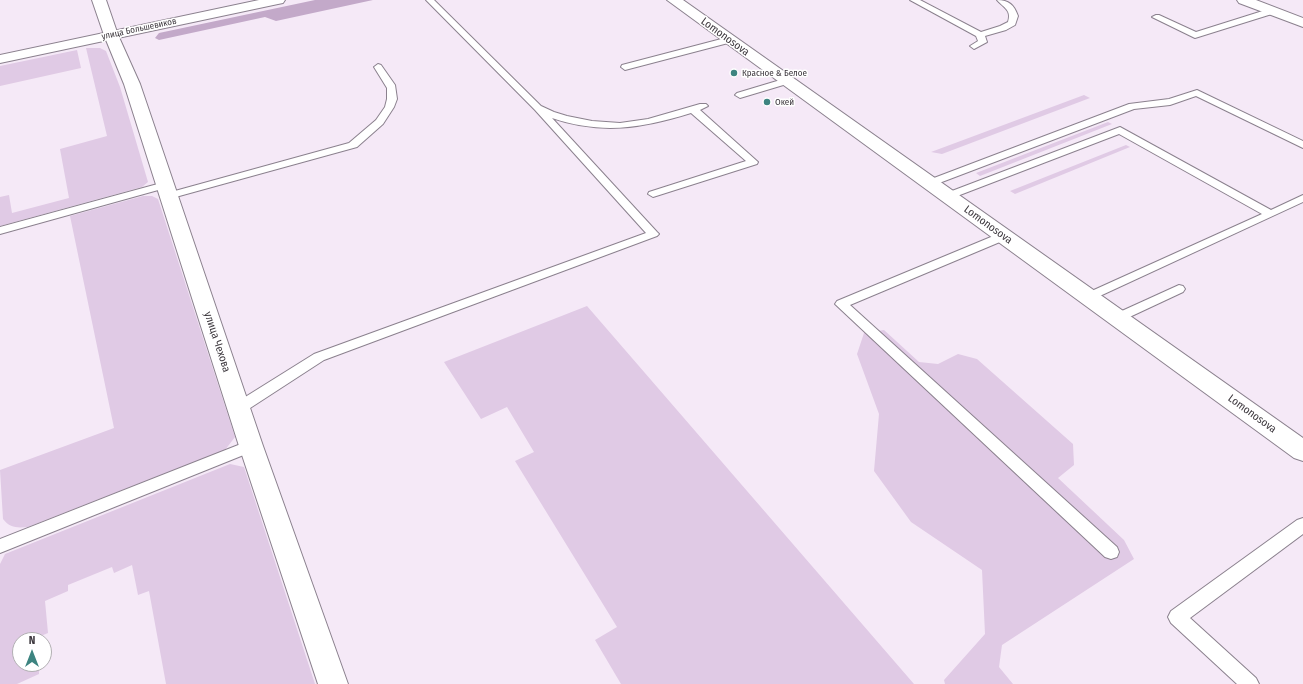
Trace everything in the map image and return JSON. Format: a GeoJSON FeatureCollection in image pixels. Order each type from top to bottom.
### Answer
{"type":"FeatureCollection","features":[{"type":"Feature","properties":{"kind":"street","name":"улица Чехова"},"geometry":{"type":"LineString","coordinates":[[99,0],[111,35],[132,84],[251,446],[333,684]]}},
{"type":"Feature","properties":{"kind":"street","name":"улица Большевиков"},"geometry":{"type":"LineString","coordinates":[[0,59],[278,0]]}},
{"type":"Feature","properties":{"kind":"street","name":"Lomonosova"},"geometry":{"type":"LineString","coordinates":[[674,0],[1303,451]]}},
{"type":"Feature","properties":{"kind":"street"},"geometry":{"type":"LineString","coordinates":[[1244,0],[1303,24]]}},
{"type":"Feature","properties":{"kind":"lane"},"geometry":{"type":"LineString","coordinates":[[239,408],[319,357],[653,234],[538,108],[430,0]]}},
{"type":"Feature","properties":{"kind":"lane"},"geometry":{"type":"LineString","coordinates":[[914,0],[980,35],[983,42],[974,46]]}},
{"type":"Feature","properties":{"kind":"lane"},"geometry":{"type":"LineString","coordinates":[[980,35],[1003,28],[1012,23],[1014,16],[1011,8],[1001,0]]}},
{"type":"Feature","properties":{"kind":"lane"},"geometry":{"type":"LineString","coordinates":[[1156,17],[1195,35],[1272,11]]}},
{"type":"Feature","properties":{"kind":"lane"},"geometry":{"type":"LineString","coordinates":[[625,67],[729,40]]}},
{"type":"Feature","properties":{"kind":"lane"},"geometry":{"type":"LineString","coordinates":[[0,230],[353,145],[364,137],[382,118],[391,103],[392,90],[378,67]]}},
{"type":"Feature","properties":{"kind":"lane"},"geometry":{"type":"LineString","coordinates":[[740,95],[787,81]]}},
{"type":"Feature","properties":{"kind":"lane"},"geometry":{"type":"LineString","coordinates":[[930,183],[1132,106],[1170,102],[1197,93],[1303,145]]}},
{"type":"Feature","properties":{"kind":"lane"},"geometry":{"type":"LineString","coordinates":[[538,108],[553,116],[576,122],[618,125],[648,122],[703,106]]}},
{"type":"Feature","properties":{"kind":"lane"},"geometry":{"type":"LineString","coordinates":[[653,194],[753,162],[693,109]]}},
{"type":"Feature","properties":{"kind":"lane"},"geometry":{"type":"LineString","coordinates":[[948,196],[1120,130],[1271,214]]}},
{"type":"Feature","properties":{"kind":"lane"},"geometry":{"type":"LineString","coordinates":[[1089,297],[1303,198]]}},
{"type":"Feature","properties":{"kind":"lane"},"geometry":{"type":"LineString","coordinates":[[1003,236],[841,304],[1111,552]]}},
{"type":"Feature","properties":{"kind":"lane"},"geometry":{"type":"LineString","coordinates":[[1117,318],[1179,289]]}},
{"type":"Feature","properties":{"kind":"lane"},"geometry":{"type":"LineString","coordinates":[[0,546],[251,446]]}},
{"type":"Feature","properties":{"kind":"lane"},"geometry":{"type":"LineString","coordinates":[[1250,684],[1177,617],[1303,525]]}},
{"type":"Feature","properties":{"kind":"shaded area"},"geometry":{"type":"Polygon","coordinates":[[[315,0],[373,0],[276,21],[265,17],[159,40],[155,38],[159,33],[315,0]]]}},
{"type":"Feature","properties":{"kind":"shaded area"},"geometry":{"type":"Polygon","coordinates":[[[86,48],[100,48],[106,51],[120,87],[148,182],[142,187],[0,226],[0,197],[9,195],[12,213],[69,198],[60,149],[107,136],[86,48]]]}},
{"type":"Feature","properties":{"kind":"shaded area"},"geometry":{"type":"Polygon","coordinates":[[[77,50],[81,68],[0,86],[0,66],[77,50]]]}},
{"type":"Feature","properties":{"kind":"shaded area"},"geometry":{"type":"Polygon","coordinates":[[[1084,95],[1090,98],[942,154],[931,152],[1084,95]]]}},
{"type":"Feature","properties":{"kind":"shaded area"},"geometry":{"type":"Polygon","coordinates":[[[1108,122],[1112,124],[980,176],[976,173],[1108,122]]]}},
{"type":"Feature","properties":{"kind":"shaded area"},"geometry":{"type":"Polygon","coordinates":[[[1126,145],[1130,147],[1015,194],[1010,191],[1126,145]]]}},
{"type":"Feature","properties":{"kind":"shaded area"},"geometry":{"type":"Polygon","coordinates":[[[143,196],[152,196],[158,199],[235,437],[225,450],[28,527],[11,526],[3,519],[0,470],[114,428],[70,216],[143,196]]]}},
{"type":"Feature","properties":{"kind":"shaded area"},"geometry":{"type":"Polygon","coordinates":[[[587,306],[914,684],[621,684],[595,640],[617,627],[515,461],[534,452],[507,407],[481,419],[444,362],[587,306]]]}},
{"type":"Feature","properties":{"kind":"shaded area"},"geometry":{"type":"Polygon","coordinates":[[[884,330],[919,362],[938,364],[958,354],[977,359],[1073,444],[1074,465],[1058,478],[1124,540],[1134,559],[1002,645],[999,667],[1013,684],[945,684],[944,680],[985,634],[982,570],[911,522],[874,471],[879,414],[857,354],[864,333],[884,330]]]}},
{"type":"Feature","properties":{"kind":"shaded area"},"geometry":{"type":"Polygon","coordinates":[[[230,464],[244,467],[315,684],[166,684],[149,591],[138,595],[132,565],[114,573],[112,567],[68,585],[68,591],[45,601],[48,632],[12,632],[12,672],[39,672],[39,674],[17,684],[0,684],[0,564],[5,554],[230,464]]]}},
{"type":"Feature","properties":{"kind":"place","name":"Красное & Белое"},"geometry":{"type":"Point","coordinates":[734,73]}},
{"type":"Feature","properties":{"kind":"place","name":"Окей"},"geometry":{"type":"Point","coordinates":[767,102]}}]}
